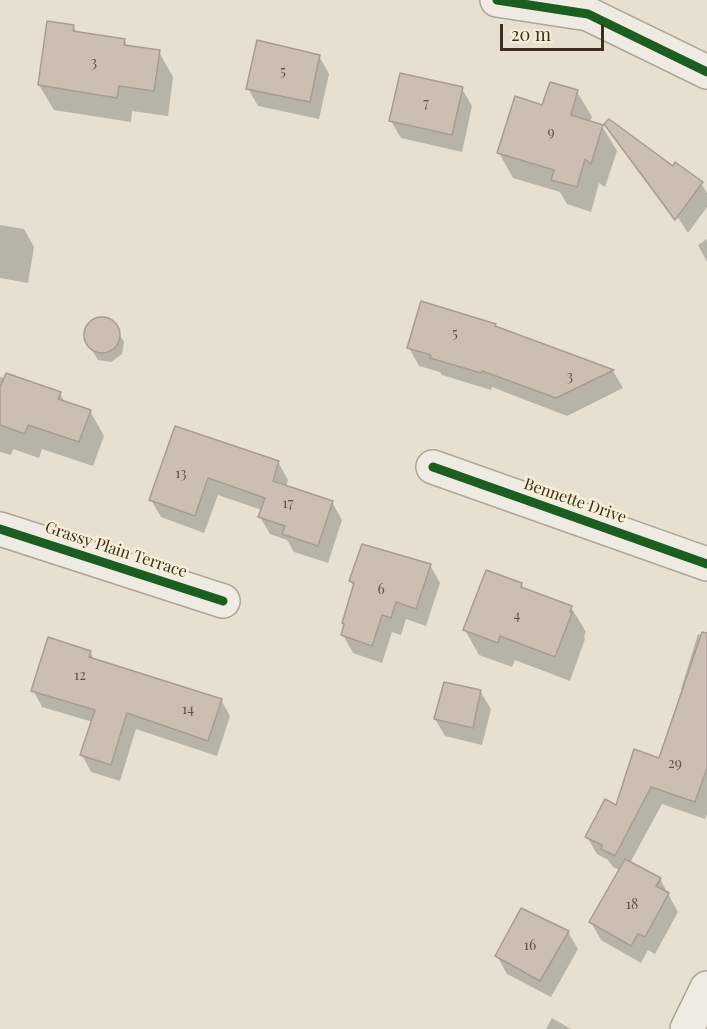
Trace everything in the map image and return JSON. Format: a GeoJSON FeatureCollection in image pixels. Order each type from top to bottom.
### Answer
{"type":"FeatureCollection","features":[{"type":"Feature","properties":{"kind":"street"},"geometry":{"type":"LineString","coordinates":[[497,0],[588,14],[707,72]]}},
{"type":"Feature","properties":{"kind":"street","name":"Bennette Drive"},"geometry":{"type":"LineString","coordinates":[[433,467],[707,564]]}},
{"type":"Feature","properties":{"kind":"street","name":"Grassy Plain Terrace"},"geometry":{"type":"LineString","coordinates":[[0,529],[223,601]]}},
{"type":"Feature","properties":{"kind":"street"},"geometry":{"type":"LineString","coordinates":[[687,1029],[707,988]]}},
{"type":"Feature","properties":{"kind":"building"},"geometry":{"type":"Polygon","coordinates":[[[47,21],[74,25],[73,31],[125,39],[124,45],[160,50],[154,91],[119,86],[117,98],[38,85],[47,21]]]}},
{"type":"Feature","properties":{"kind":"building"},"geometry":{"type":"Polygon","coordinates":[[[257,40],[320,55],[310,102],[246,89],[257,40]]]}},
{"type":"Feature","properties":{"kind":"building"},"geometry":{"type":"Polygon","coordinates":[[[400,73],[463,87],[452,135],[389,121],[400,73]]]}},
{"type":"Feature","properties":{"kind":"building"},"geometry":{"type":"Polygon","coordinates":[[[550,82],[578,90],[571,115],[603,125],[591,164],[585,159],[577,187],[551,180],[554,170],[497,153],[515,96],[542,105],[550,82]]]}},
{"type":"Feature","properties":{"kind":"building"},"geometry":{"type":"Polygon","coordinates":[[[609,119],[673,166],[675,162],[703,182],[675,220],[604,124],[609,119]]]}},
{"type":"Feature","properties":{"kind":"building"},"geometry":{"type":"Polygon","coordinates":[[[421,301],[496,324],[495,326],[614,370],[556,398],[482,371],[481,373],[430,358],[431,355],[407,348],[421,301]]]}},
{"type":"Feature","properties":{"kind":"building"},"geometry":{"type":"Polygon","coordinates":[[[102,317],[115,322],[120,335],[115,348],[102,353],[89,348],[84,335],[89,322],[102,317]]]}},
{"type":"Feature","properties":{"kind":"building"},"geometry":{"type":"Polygon","coordinates":[[[6,373],[61,392],[58,399],[91,410],[79,442],[28,425],[25,434],[0,425],[0,388],[6,373]]]}},
{"type":"Feature","properties":{"kind":"building"},"geometry":{"type":"Polygon","coordinates":[[[175,426],[279,461],[273,481],[333,501],[318,546],[282,534],[285,526],[258,517],[265,498],[208,478],[195,516],[149,500],[175,426]]]}},
{"type":"Feature","properties":{"kind":"building"},"geometry":{"type":"Polygon","coordinates":[[[362,544],[431,564],[416,609],[396,602],[391,618],[382,615],[372,646],[341,635],[344,624],[342,623],[354,583],[349,581],[362,544]]]}},
{"type":"Feature","properties":{"kind":"building"},"geometry":{"type":"Polygon","coordinates":[[[486,570],[522,583],[521,587],[572,606],[570,612],[572,613],[555,657],[500,636],[498,643],[463,630],[486,570]]]}},
{"type":"Feature","properties":{"kind":"building"},"geometry":{"type":"Polygon","coordinates":[[[702,632],[707,633],[707,768],[695,802],[651,787],[615,856],[601,849],[602,845],[585,837],[605,799],[616,805],[634,749],[659,758],[702,632]]]}},
{"type":"Feature","properties":{"kind":"building"},"geometry":{"type":"Polygon","coordinates":[[[48,637],[91,651],[89,657],[222,699],[208,741],[127,713],[111,765],[80,755],[95,710],[31,691],[48,637]]]}},
{"type":"Feature","properties":{"kind":"building"},"geometry":{"type":"Polygon","coordinates":[[[444,682],[481,690],[473,728],[434,719],[444,682]]]}},
{"type":"Feature","properties":{"kind":"building"},"geometry":{"type":"Polygon","coordinates":[[[625,859],[661,878],[656,886],[669,893],[645,937],[638,934],[631,946],[589,922],[625,859]]]}},
{"type":"Feature","properties":{"kind":"building"},"geometry":{"type":"Polygon","coordinates":[[[521,908],[569,931],[540,981],[495,956],[521,908]]]}},
{"type":"Feature","properties":{"kind":"cycle path"},"geometry":{"type":"LineString","coordinates":[[497,0],[588,14],[707,72]]}},
{"type":"Feature","properties":{"kind":"cycle path"},"geometry":{"type":"LineString","coordinates":[[433,467],[707,564]]}},
{"type":"Feature","properties":{"kind":"cycle path"},"geometry":{"type":"LineString","coordinates":[[0,529],[223,601]]}}]}
